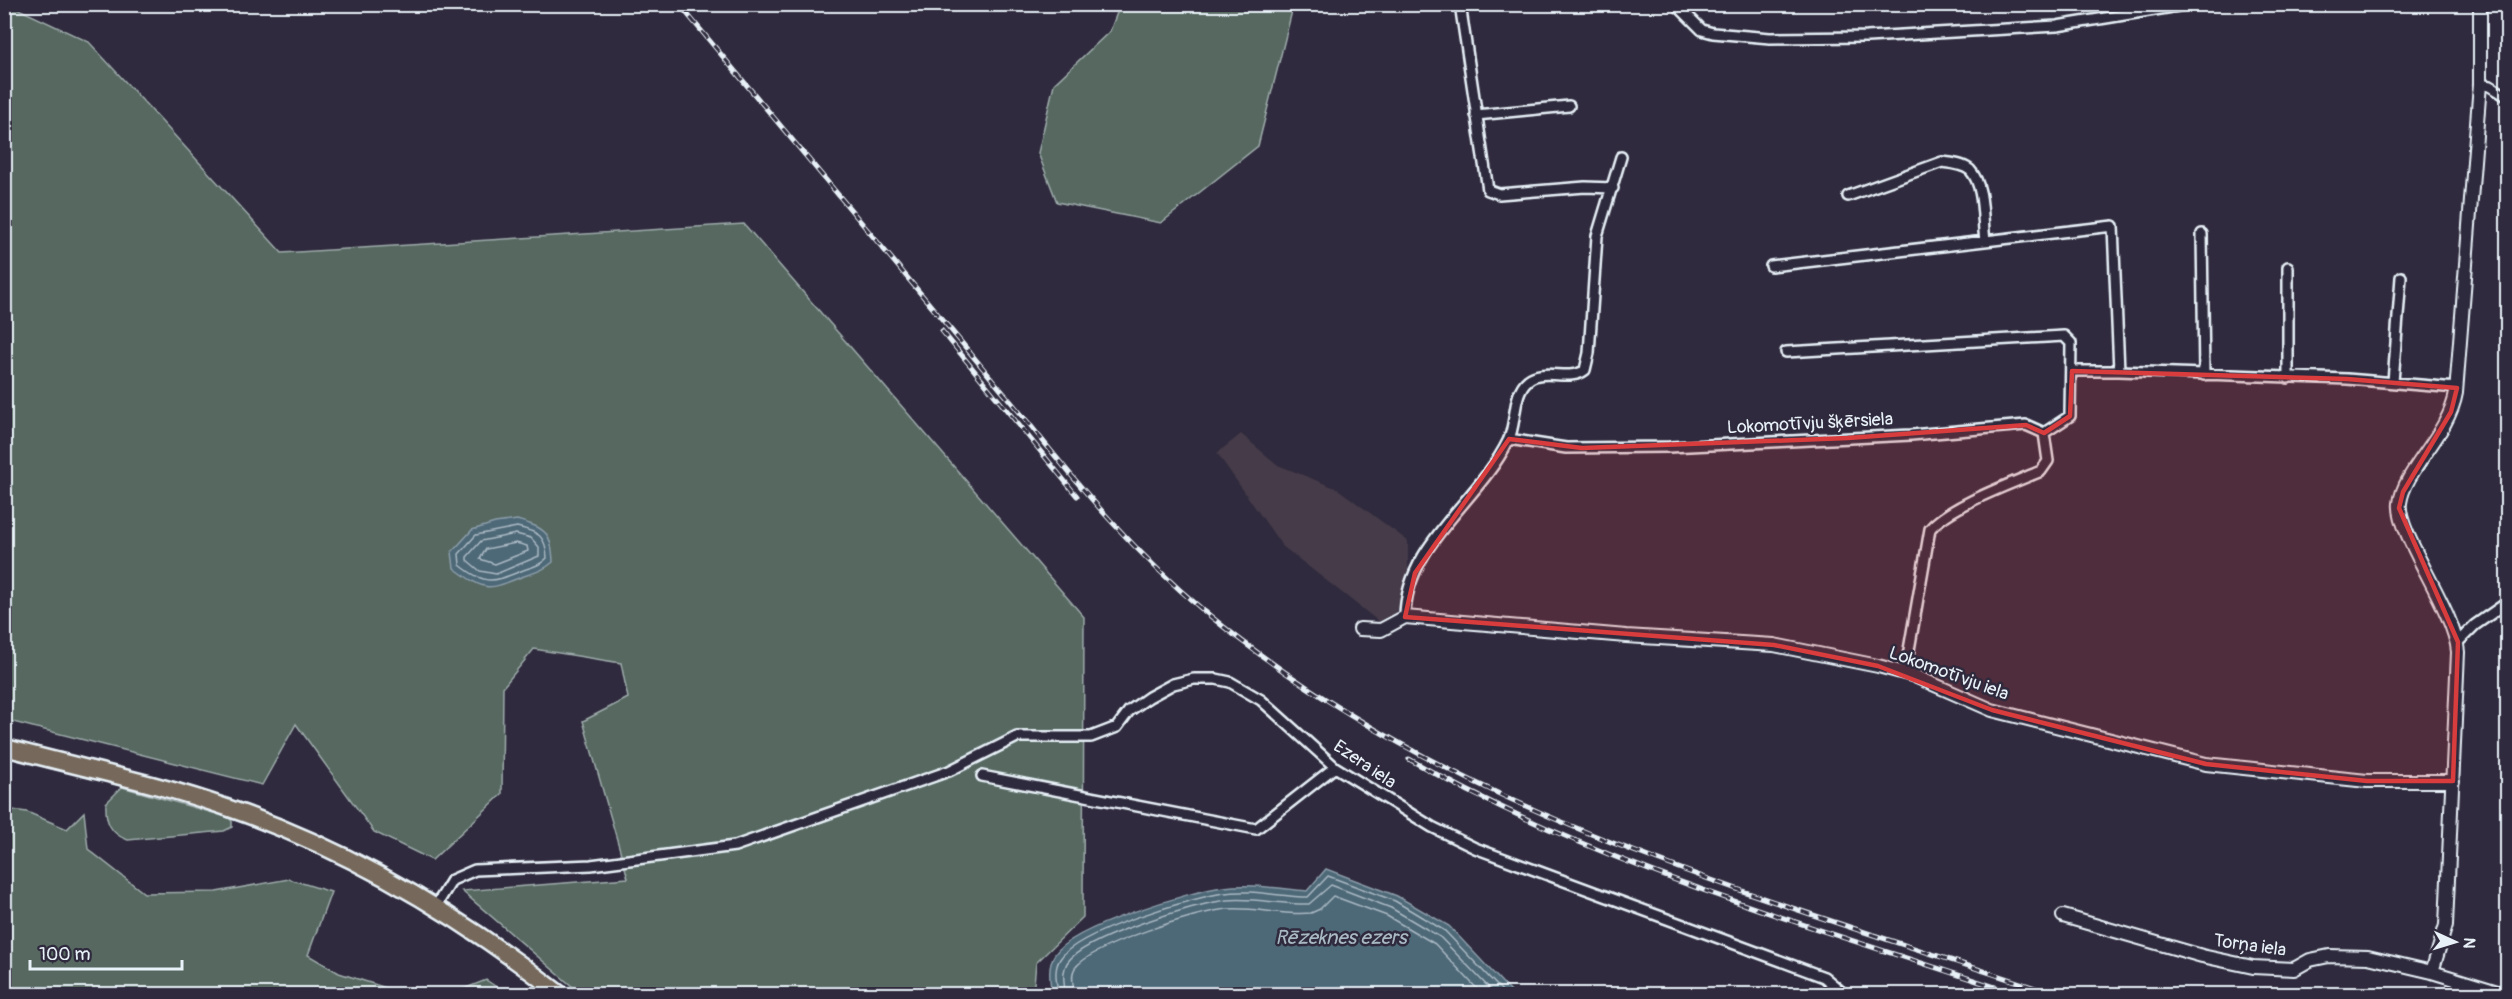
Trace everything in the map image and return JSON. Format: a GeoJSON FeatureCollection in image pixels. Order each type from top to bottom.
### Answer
{"type":"FeatureCollection","features":[{"type":"Feature","properties":{"kind":"main road"},"geometry":{"type":"LineString","coordinates":[[4,747],[199,799],[258,818],[371,868],[436,906],[502,950],[560,994]]}},
{"type":"Feature","properties":{"kind":"street"},"geometry":{"type":"LineString","coordinates":[[1460,4],[1485,183],[1490,192],[1498,194],[1597,187],[1613,188]]}},
{"type":"Feature","properties":{"kind":"street"},"geometry":{"type":"LineString","coordinates":[[1676,4],[1702,30],[1770,39],[1867,37],[2057,26],[2191,4]]}},
{"type":"Feature","properties":{"kind":"street"},"geometry":{"type":"LineString","coordinates":[[2432,972],[2446,926],[2459,662],[2457,642],[2399,508],[2403,492],[2451,412],[2457,388],[2480,84],[2480,4]]}},
{"type":"Feature","properties":{"kind":"street"},"geometry":{"type":"LineString","coordinates":[[2480,84],[2490,86],[2508,97]]}},
{"type":"Feature","properties":{"kind":"street"},"geometry":{"type":"LineString","coordinates":[[1476,115],[1569,106]]}},
{"type":"Feature","properties":{"kind":"street"},"geometry":{"type":"LineString","coordinates":[[1360,629],[1381,630],[1405,617],[1407,596],[1421,559],[1470,499],[1509,439],[1520,393],[1528,380],[1539,376],[1578,374],[1587,364],[1597,236],[1621,157]]}},
{"type":"Feature","properties":{"kind":"street"},"geometry":{"type":"LineString","coordinates":[[1848,196],[1942,162],[1957,164],[1969,169],[1977,182],[1985,241]]}},
{"type":"Feature","properties":{"kind":"street"},"geometry":{"type":"LineString","coordinates":[[1771,266],[2113,226],[2119,371]]}},
{"type":"Feature","properties":{"kind":"street"},"geometry":{"type":"LineString","coordinates":[[2202,234],[2204,375]]}},
{"type":"Feature","properties":{"kind":"street"},"geometry":{"type":"LineString","coordinates":[[2288,267],[2288,378]]}},
{"type":"Feature","properties":{"kind":"street"},"geometry":{"type":"LineString","coordinates":[[2393,382],[2401,277]]}},
{"type":"Feature","properties":{"kind":"street"},"geometry":{"type":"LineString","coordinates":[[1786,352],[2061,335],[2067,337],[2072,343],[2070,416],[2044,433],[2048,461],[2041,471],[1941,518],[1930,529],[1905,673]]}},
{"type":"Feature","properties":{"kind":"street"},"geometry":{"type":"LineString","coordinates":[[2072,372],[2119,371],[2393,382],[2457,388]]}},
{"type":"Feature","properties":{"kind":"street","name":"Lokomotīvju šķērsiela"},"geometry":{"type":"LineString","coordinates":[[1509,439],[1574,448],[1669,447],[1848,438],[2026,425],[2044,433]]}},
{"type":"Feature","properties":{"kind":"street"},"geometry":{"type":"LineString","coordinates":[[2457,642],[2475,625],[2508,602]]}},
{"type":"Feature","properties":{"kind":"street","name":"Lokomotīvju iela"},"geometry":{"type":"LineString","coordinates":[[1405,617],[1626,636],[1774,645],[1905,673],[1992,710],[2206,764],[2367,781],[2453,781]]}},
{"type":"Feature","properties":{"kind":"street","name":"Ezera iela"},"geometry":{"type":"LineString","coordinates":[[436,906],[452,880],[475,870],[591,865],[735,846],[882,792],[949,771],[1017,737],[1091,737],[1117,727],[1129,711],[1173,684],[1194,679],[1215,679],[1244,688],[1261,700],[1335,767],[1432,827],[1475,848],[1824,977],[1844,994]]}},
{"type":"Feature","properties":{"kind":"street"},"geometry":{"type":"LineString","coordinates":[[982,776],[1256,829],[1335,767]]}},
{"type":"Feature","properties":{"kind":"street","name":"Torņa iela"},"geometry":{"type":"LineString","coordinates":[[2063,916],[2202,956],[2253,967],[2294,969],[2310,960],[2343,955],[2368,957],[2432,972],[2504,994]]}},
{"type":"Feature","properties":{"kind":"highlighted area"},"geometry":{"type":"Polygon","coordinates":[[[2072,371],[2347,379],[2457,388],[2451,412],[2403,492],[2399,508],[2458,642],[2453,781],[2367,781],[2206,764],[1992,710],[1878,666],[1774,645],[1405,617],[1415,573],[1509,439],[1582,448],[1848,438],[2026,425],[2044,433],[2070,416],[2072,371]]]}},
{"type":"Feature","properties":{"kind":"shaded area"},"geometry":{"type":"Polygon","coordinates":[[[1241,434],[1278,465],[1338,489],[1408,541],[1408,570],[1392,632],[1282,546],[1217,453],[1241,434]]]}},
{"type":"Feature","properties":{"kind":"green space"},"geometry":{"type":"Polygon","coordinates":[[[4,5],[10,5],[89,42],[282,253],[744,224],[1084,617],[1083,917],[1036,963],[1033,994],[581,994],[462,891],[628,878],[583,721],[628,698],[621,663],[534,649],[503,687],[502,794],[432,860],[374,832],[296,724],[262,785],[5,720],[4,5]]]}},
{"type":"Feature","properties":{"kind":"green space"},"geometry":{"type":"Polygon","coordinates":[[[1120,5],[1305,5],[1292,11],[1258,146],[1161,223],[1057,202],[1038,153],[1054,84],[1110,31],[1120,5]]]}},
{"type":"Feature","properties":{"kind":"green space"},"geometry":{"type":"Polygon","coordinates":[[[122,787],[227,817],[232,821],[232,827],[224,831],[128,840],[113,830],[106,816],[106,803],[122,787]]]}},
{"type":"Feature","properties":{"kind":"green space"},"geometry":{"type":"Polygon","coordinates":[[[5,809],[27,812],[67,829],[84,812],[88,849],[144,893],[216,892],[289,879],[331,892],[308,955],[339,973],[405,994],[5,994],[5,809]]]}},
{"type":"Feature","properties":{"kind":"green space"},"geometry":{"type":"Polygon","coordinates":[[[486,980],[507,994],[451,994],[486,980]]]}},
{"type":"Feature","properties":{"kind":"water"},"geometry":{"type":"Polygon","coordinates":[[[517,520],[540,529],[549,538],[553,562],[550,565],[503,584],[488,587],[474,582],[454,568],[452,552],[472,530],[495,523],[517,520]]]}},
{"type":"Feature","properties":{"kind":"water","name":"Rēzeknes ezers"},"geometry":{"type":"Polygon","coordinates":[[[1326,869],[1397,896],[1449,926],[1513,994],[1052,994],[1050,969],[1055,954],[1066,944],[1107,922],[1186,895],[1224,887],[1255,886],[1307,891],[1326,869]]]}},
{"type":"Feature","properties":{"kind":"railway"},"geometry":{"type":"LineString","coordinates":[[679,4],[1110,520],[1155,567],[1203,610],[1298,681],[1398,742],[1502,795],[1609,841],[1719,883],[2053,994]]}},
{"type":"Feature","properties":{"kind":"railway"},"geometry":{"type":"LineString","coordinates":[[942,331],[1077,496]]}},
{"type":"Feature","properties":{"kind":"railway"},"geometry":{"type":"LineString","coordinates":[[1409,759],[1555,832],[1630,863],[1783,918],[2016,994]]}}]}
